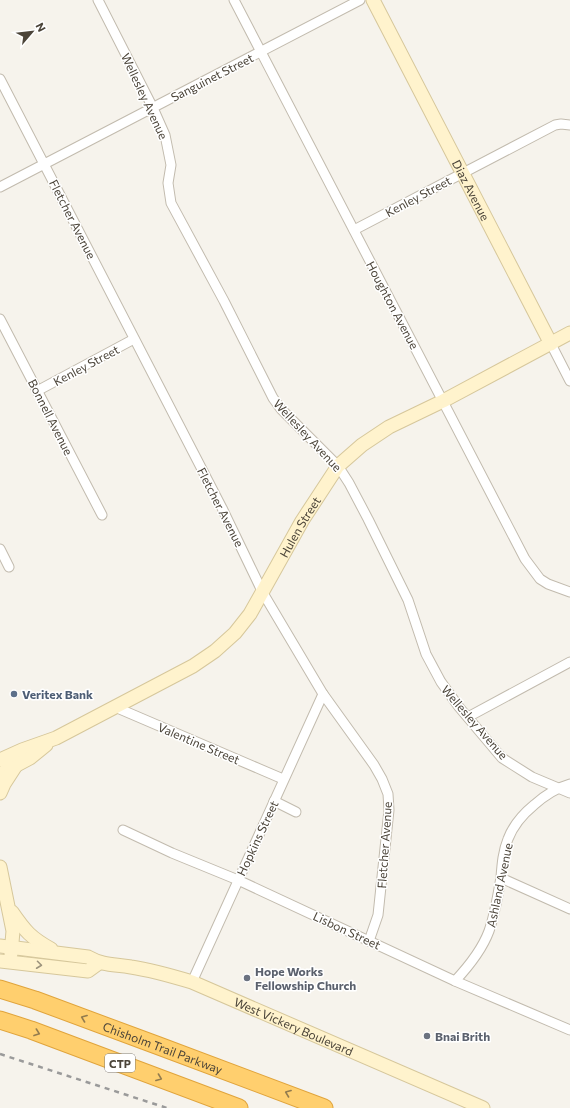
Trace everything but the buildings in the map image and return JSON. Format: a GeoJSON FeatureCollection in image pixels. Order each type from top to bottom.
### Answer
{"type":"FeatureCollection","features":[{"type":"Feature","properties":{"kind":"highway","name":"Chisholm Trail Parkway"},"geometry":{"type":"LineString","coordinates":[[0,989],[60,1009],[324,1108]]}},
{"type":"Feature","properties":{"kind":"highway","name":"CTP"},"geometry":{"type":"LineString","coordinates":[[0,1020],[239,1108]]}},
{"type":"Feature","properties":{"kind":"main road","name":"Diaz Avenue"},"geometry":{"type":"LineString","coordinates":[[373,0],[551,344]]}},
{"type":"Feature","properties":{"kind":"main road","name":"Hulen Street"},"geometry":{"type":"LineString","coordinates":[[50,741],[192,666],[215,651],[240,627],[250,614],[302,521],[338,466],[362,445],[389,427],[443,401],[570,333]]}},
{"type":"Feature","properties":{"kind":"main road"},"geometry":{"type":"LineString","coordinates":[[0,760],[22,750],[50,741]]}},
{"type":"Feature","properties":{"kind":"main road"},"geometry":{"type":"LineString","coordinates":[[0,774],[30,758],[50,741]]}},
{"type":"Feature","properties":{"kind":"main road"},"geometry":{"type":"LineString","coordinates":[[0,793],[16,765]]}},
{"type":"Feature","properties":{"kind":"main road"},"geometry":{"type":"LineString","coordinates":[[0,867],[13,931],[5,946],[5,961]]}},
{"type":"Feature","properties":{"kind":"main road"},"geometry":{"type":"LineString","coordinates":[[8,905],[34,940],[56,952]]}},
{"type":"Feature","properties":{"kind":"main road","name":"West Vickery Boulevard"},"geometry":{"type":"LineString","coordinates":[[5,946],[88,957],[98,963],[130,967],[192,982],[483,1108]]}},
{"type":"Feature","properties":{"kind":"main road","name":"West Vickery Boulevard"},"geometry":{"type":"LineString","coordinates":[[5,961],[88,971],[98,963]]}},
{"type":"Feature","properties":{"kind":"street","name":"Wellesley Avenue"},"geometry":{"type":"LineString","coordinates":[[98,0],[153,108],[168,144],[171,165],[168,183],[171,203],[224,301],[273,398],[281,409],[338,466],[349,483],[368,518],[408,600],[426,654],[441,682],[502,758],[532,777],[570,792]]}},
{"type":"Feature","properties":{"kind":"street","name":"Houghton Avenue"},"geometry":{"type":"LineString","coordinates":[[234,0],[525,559],[540,579],[548,584],[570,592]]}},
{"type":"Feature","properties":{"kind":"street","name":"Sanguinet Street"},"geometry":{"type":"LineString","coordinates":[[0,187],[360,0]]}},
{"type":"Feature","properties":{"kind":"street","name":"Fletcher Avenue"},"geometry":{"type":"LineString","coordinates":[[0,80],[222,508],[263,593],[322,694],[382,778],[388,794],[389,810],[378,915],[369,940]]}},
{"type":"Feature","properties":{"kind":"street","name":"Kenley Street"},"geometry":{"type":"LineString","coordinates":[[354,230],[555,125],[570,125]]}},
{"type":"Feature","properties":{"kind":"street","name":"Bonnell Avenue"},"geometry":{"type":"LineString","coordinates":[[0,319],[102,515]]}},
{"type":"Feature","properties":{"kind":"street","name":"Kenley Street"},"geometry":{"type":"LineString","coordinates":[[37,391],[134,339]]}},
{"type":"Feature","properties":{"kind":"street","name":"Diaz Avenue"},"geometry":{"type":"LineString","coordinates":[[551,344],[570,381]]}},
{"type":"Feature","properties":{"kind":"street"},"geometry":{"type":"LineString","coordinates":[[0,549],[9,567]]}},
{"type":"Feature","properties":{"kind":"street"},"geometry":{"type":"LineString","coordinates":[[468,717],[570,662]]}},
{"type":"Feature","properties":{"kind":"street","name":"Hopkins Street"},"geometry":{"type":"LineString","coordinates":[[192,982],[322,694]]}},
{"type":"Feature","properties":{"kind":"street","name":"Valentine Street"},"geometry":{"type":"LineString","coordinates":[[115,707],[283,779]]}},
{"type":"Feature","properties":{"kind":"street","name":"Ashland Avenue"},"geometry":{"type":"LineString","coordinates":[[455,981],[482,947],[489,931],[495,911],[501,878],[503,854],[508,838],[515,826],[527,811],[558,787],[570,784]]}},
{"type":"Feature","properties":{"kind":"street"},"geometry":{"type":"LineString","coordinates":[[274,801],[296,812]]}},
{"type":"Feature","properties":{"kind":"street","name":"Lisbon Street"},"geometry":{"type":"LineString","coordinates":[[123,830],[172,853],[238,880],[455,981],[570,1030]]}},
{"type":"Feature","properties":{"kind":"street"},"geometry":{"type":"LineString","coordinates":[[501,878],[570,909]]}},
{"type":"Feature","properties":{"kind":"railway"},"geometry":{"type":"LineString","coordinates":[[0,1054],[167,1108]]}},
{"type":"Feature","properties":{"kind":"place","name":"Veritex Bank"},"geometry":{"type":"Point","coordinates":[14,694]}},
{"type":"Feature","properties":{"kind":"place","name":"Hope Works Fellowship Church"},"geometry":{"type":"Point","coordinates":[247,978]}},
{"type":"Feature","properties":{"kind":"place","name":"Bnai Brith"},"geometry":{"type":"Point","coordinates":[427,1036]}}]}
